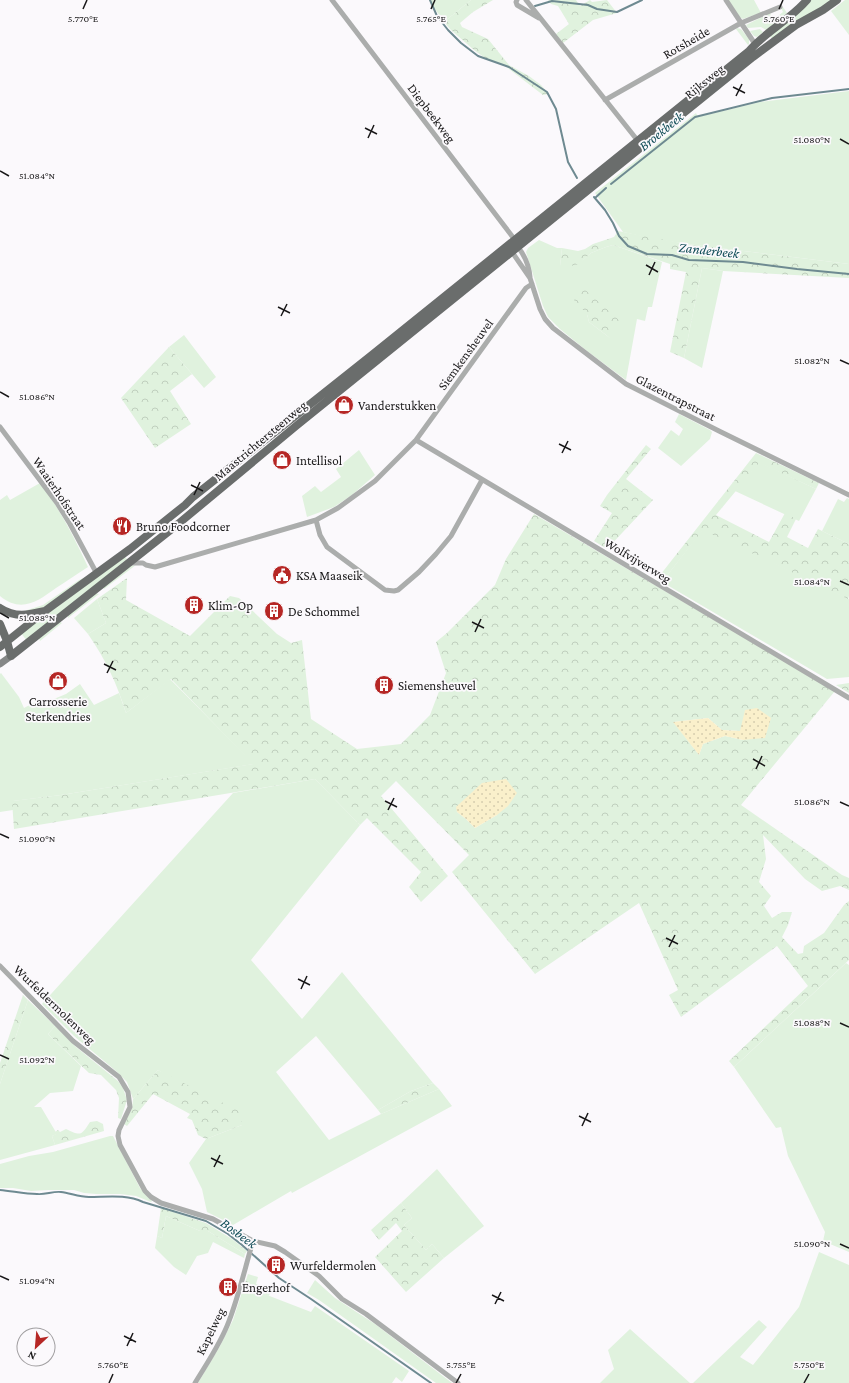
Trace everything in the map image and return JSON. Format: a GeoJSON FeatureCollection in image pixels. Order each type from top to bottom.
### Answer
{"type":"FeatureCollection","features":[{"type":"Feature","properties":{"kind":"main road","name":"Rijksweg"},"geometry":{"type":"LineString","coordinates":[[532,231],[638,141],[749,51],[755,44],[790,17],[807,0]]}},
{"type":"Feature","properties":{"kind":"main road","name":"Rijksweg"},"geometry":{"type":"LineString","coordinates":[[532,231],[753,57],[762,52],[796,25],[823,10],[837,0]]}},
{"type":"Feature","properties":{"kind":"main road","name":"Maastrichtersteenweg"},"geometry":{"type":"LineString","coordinates":[[0,664],[228,483],[532,231]]}},
{"type":"Feature","properties":{"kind":"main road","name":"Maastrichtersteenweg"},"geometry":{"type":"LineString","coordinates":[[0,647],[45,611],[136,544],[225,471],[515,246]]}},
{"type":"Feature","properties":{"kind":"main road"},"geometry":{"type":"LineString","coordinates":[[225,471],[231,476],[228,483]]}},
{"type":"Feature","properties":{"kind":"main road"},"geometry":{"type":"LineString","coordinates":[[0,608],[10,614],[18,615],[45,611]]}},
{"type":"Feature","properties":{"kind":"main road"},"geometry":{"type":"LineString","coordinates":[[0,624],[11,656]]}},
{"type":"Feature","properties":{"kind":"main road"},"geometry":{"type":"LineString","coordinates":[[0,647],[11,656]]}},
{"type":"Feature","properties":{"kind":"street","name":"Diepbeekweg"},"geometry":{"type":"LineString","coordinates":[[332,0],[515,246]]}},
{"type":"Feature","properties":{"kind":"street"},"geometry":{"type":"LineString","coordinates":[[517,0],[517,5],[541,19]]}},
{"type":"Feature","properties":{"kind":"street"},"geometry":{"type":"LineString","coordinates":[[526,0],[638,141]]}},
{"type":"Feature","properties":{"kind":"street"},"geometry":{"type":"LineString","coordinates":[[726,0],[755,44]]}},
{"type":"Feature","properties":{"kind":"street","name":"Rotsheide"},"geometry":{"type":"LineString","coordinates":[[605,100],[741,23],[780,8]]}},
{"type":"Feature","properties":{"kind":"street","name":"Glazentrapstraat"},"geometry":{"type":"LineString","coordinates":[[515,246],[530,278],[540,309],[545,319],[553,328],[626,384],[849,495]]}},
{"type":"Feature","properties":{"kind":"street","name":"Glazentrapstraat"},"geometry":{"type":"LineString","coordinates":[[515,246],[527,262],[530,278]]}},
{"type":"Feature","properties":{"kind":"street","name":"Siemkensheuvel"},"geometry":{"type":"LineString","coordinates":[[129,563],[143,563],[155,567],[316,520],[338,508],[375,481],[416,440],[526,288],[532,284]]}},
{"type":"Feature","properties":{"kind":"street","name":"Waaierhofstraat"},"geometry":{"type":"LineString","coordinates":[[0,427],[57,503],[97,574]]}},
{"type":"Feature","properties":{"kind":"street","name":"Wolfvijverweg"},"geometry":{"type":"LineString","coordinates":[[416,440],[849,698]]}},
{"type":"Feature","properties":{"kind":"street"},"geometry":{"type":"LineString","coordinates":[[316,520],[320,535],[327,547],[385,590],[394,591],[398,590],[418,572],[451,536],[482,480]]}},
{"type":"Feature","properties":{"kind":"street"},"geometry":{"type":"LineString","coordinates":[[143,552],[143,563]]}},
{"type":"Feature","properties":{"kind":"street","name":"Wurfeldermolenweg"},"geometry":{"type":"LineString","coordinates":[[0,966],[74,1041],[119,1077],[128,1092],[130,1107],[119,1130],[118,1136],[120,1145],[150,1198],[161,1203],[213,1219],[253,1241],[275,1246],[319,1276],[342,1298],[366,1314],[458,1383]]}},
{"type":"Feature","properties":{"kind":"street","name":"Kapelweg"},"geometry":{"type":"LineString","coordinates":[[195,1383],[229,1322],[241,1286],[253,1241]]}},
{"type":"Feature","properties":{"kind":"green space"},"geometry":{"type":"Polygon","coordinates":[[[429,0],[471,0],[444,22],[429,0]]]}},
{"type":"Feature","properties":{"kind":"green space"},"geometry":{"type":"Polygon","coordinates":[[[471,0],[493,0],[473,12],[460,23],[462,27],[488,39],[509,65],[529,76],[541,85],[549,94],[543,95],[505,66],[485,58],[451,30],[444,22],[471,0]]]}},
{"type":"Feature","properties":{"kind":"green space"},"geometry":{"type":"Polygon","coordinates":[[[548,0],[576,0],[580,6],[590,0],[592,2],[607,0],[617,13],[593,20],[563,43],[556,34],[569,24],[558,6],[551,4],[548,0]]]}},
{"type":"Feature","properties":{"kind":"green space"},"geometry":{"type":"Polygon","coordinates":[[[728,0],[754,0],[761,13],[743,19],[739,17],[728,0]]]}},
{"type":"Feature","properties":{"kind":"green space"},"geometry":{"type":"Polygon","coordinates":[[[809,0],[834,0],[773,40],[770,36],[809,0]]]}},
{"type":"Feature","properties":{"kind":"green space"},"geometry":{"type":"Polygon","coordinates":[[[845,0],[849,0],[849,35],[831,11],[845,0]]]}},
{"type":"Feature","properties":{"kind":"green space"},"geometry":{"type":"Polygon","coordinates":[[[783,7],[787,13],[766,30],[761,27],[748,28],[746,25],[770,13],[773,20],[783,12],[781,8],[783,7]]]}},
{"type":"Feature","properties":{"kind":"green space"},"geometry":{"type":"Polygon","coordinates":[[[736,29],[741,29],[749,39],[748,45],[736,29]]]}},
{"type":"Feature","properties":{"kind":"green space"},"geometry":{"type":"Polygon","coordinates":[[[760,29],[763,32],[757,37],[750,31],[760,29]]]}},
{"type":"Feature","properties":{"kind":"green space"},"geometry":{"type":"Polygon","coordinates":[[[849,91],[849,264],[687,244],[623,232],[595,193],[696,113],[698,117],[760,102],[849,91]]]}},
{"type":"Feature","properties":{"kind":"green space"},"geometry":{"type":"Polygon","coordinates":[[[618,231],[687,244],[849,264],[849,278],[723,271],[702,268],[684,358],[670,352],[686,272],[670,269],[670,264],[613,245],[591,253],[579,264],[567,267],[560,266],[562,248],[578,251],[585,249],[593,244],[614,237],[618,231]]]}},
{"type":"Feature","properties":{"kind":"green space"},"geometry":{"type":"Polygon","coordinates":[[[539,240],[557,248],[562,248],[560,266],[583,260],[591,253],[613,245],[662,262],[652,307],[648,307],[645,321],[637,319],[626,380],[587,351],[548,317],[543,306],[526,252],[528,248],[539,240]],[[587,314],[589,322],[610,338],[587,314]]]}},
{"type":"Feature","properties":{"kind":"green space"},"geometry":{"type":"Polygon","coordinates":[[[702,268],[723,271],[702,368],[684,358],[702,268]]]}},
{"type":"Feature","properties":{"kind":"green space"},"geometry":{"type":"Polygon","coordinates":[[[582,287],[620,321],[610,338],[589,322],[587,314],[573,299],[582,287]]]}},
{"type":"Feature","properties":{"kind":"green space"},"geometry":{"type":"Polygon","coordinates":[[[184,335],[216,377],[204,388],[169,347],[184,335]]]}},
{"type":"Feature","properties":{"kind":"green space"},"geometry":{"type":"Polygon","coordinates":[[[169,347],[192,374],[170,391],[191,424],[155,448],[121,398],[169,347]]]}},
{"type":"Feature","properties":{"kind":"green space"},"geometry":{"type":"Polygon","coordinates":[[[679,414],[712,432],[710,439],[681,466],[658,448],[671,430],[679,436],[683,429],[675,422],[679,414]]]}},
{"type":"Feature","properties":{"kind":"green space"},"geometry":{"type":"Polygon","coordinates":[[[646,445],[651,449],[626,479],[653,500],[607,549],[594,541],[612,513],[600,506],[646,445]]]}},
{"type":"Feature","properties":{"kind":"green space"},"geometry":{"type":"Polygon","coordinates":[[[359,450],[375,475],[352,495],[334,507],[307,517],[302,496],[315,486],[321,492],[341,477],[336,469],[359,450]]]}},
{"type":"Feature","properties":{"kind":"green space"},"geometry":{"type":"Polygon","coordinates":[[[756,453],[819,483],[816,489],[759,463],[716,515],[769,542],[785,513],[796,519],[787,537],[808,548],[818,529],[849,544],[848,599],[703,530],[662,582],[657,579],[756,453]]]}},
{"type":"Feature","properties":{"kind":"green space"},"geometry":{"type":"Polygon","coordinates":[[[759,462],[816,489],[799,521],[735,491],[759,462]]]}},
{"type":"Feature","properties":{"kind":"green space"},"geometry":{"type":"Polygon","coordinates":[[[40,483],[66,524],[88,567],[42,598],[29,604],[15,604],[0,596],[0,500],[7,495],[10,500],[40,483]]]}},
{"type":"Feature","properties":{"kind":"green space"},"geometry":{"type":"Polygon","coordinates":[[[847,498],[849,499],[849,544],[822,531],[838,499],[844,502],[847,498]]]}},
{"type":"Feature","properties":{"kind":"green space"},"geometry":{"type":"Polygon","coordinates":[[[534,514],[835,691],[741,805],[842,875],[849,878],[849,890],[840,886],[822,891],[805,879],[763,835],[766,859],[759,882],[771,896],[764,906],[772,918],[782,912],[792,912],[782,937],[798,954],[803,953],[804,946],[824,933],[844,905],[849,901],[849,960],[734,1067],[729,1061],[808,986],[777,946],[681,1017],[669,995],[678,990],[639,903],[535,974],[452,872],[469,855],[396,781],[381,796],[448,876],[421,902],[409,887],[421,872],[367,818],[360,825],[315,779],[14,829],[12,801],[61,795],[253,764],[171,679],[126,713],[110,672],[88,634],[106,623],[97,599],[127,578],[126,600],[190,636],[230,596],[239,598],[277,634],[291,643],[302,640],[311,719],[357,749],[401,744],[430,715],[446,673],[436,642],[495,585],[506,559],[534,514]],[[708,718],[674,722],[699,755],[703,744],[725,736],[743,740],[740,731],[722,730],[708,718]],[[457,812],[475,828],[497,815],[457,812]]]}},
{"type":"Feature","properties":{"kind":"green space"},"geometry":{"type":"Polygon","coordinates":[[[703,529],[849,599],[849,677],[827,679],[662,582],[703,529]]]}},
{"type":"Feature","properties":{"kind":"green space"},"geometry":{"type":"Polygon","coordinates":[[[125,557],[127,559],[27,641],[21,633],[125,557]]]}},
{"type":"Feature","properties":{"kind":"green space"},"geometry":{"type":"Polygon","coordinates":[[[136,565],[104,589],[103,587],[131,566],[136,565]]]}},
{"type":"Feature","properties":{"kind":"green space"},"geometry":{"type":"Polygon","coordinates":[[[88,576],[50,604],[41,608],[24,611],[43,605],[79,580],[88,576]]]}},
{"type":"Feature","properties":{"kind":"green space"},"geometry":{"type":"Polygon","coordinates":[[[95,593],[99,594],[68,618],[68,616],[95,593]]]}},
{"type":"Feature","properties":{"kind":"green space"},"geometry":{"type":"Polygon","coordinates":[[[97,599],[106,623],[88,634],[74,618],[97,599]]]}},
{"type":"Feature","properties":{"kind":"green space"},"geometry":{"type":"Polygon","coordinates":[[[60,622],[62,623],[40,641],[39,639],[60,622]]]}},
{"type":"Feature","properties":{"kind":"green space"},"geometry":{"type":"Polygon","coordinates":[[[1,673],[19,697],[24,708],[35,702],[37,706],[66,694],[80,684],[94,705],[119,693],[126,713],[170,679],[254,764],[61,795],[13,801],[13,810],[0,812],[1,673]]]}},
{"type":"Feature","properties":{"kind":"green space"},"geometry":{"type":"Polygon","coordinates":[[[849,683],[849,693],[836,685],[849,683]]]}},
{"type":"Feature","properties":{"kind":"green space"},"geometry":{"type":"Polygon","coordinates":[[[315,779],[360,825],[251,960],[302,1019],[342,972],[433,1083],[411,1091],[378,1110],[316,1036],[276,1072],[329,1140],[381,1114],[439,1089],[452,1106],[292,1193],[291,1191],[233,1225],[207,1212],[202,1189],[189,1163],[206,1139],[242,1125],[158,1070],[133,1099],[127,1082],[74,1036],[42,1004],[233,793],[315,779]]]}},
{"type":"Feature","properties":{"kind":"green space"},"geometry":{"type":"Polygon","coordinates":[[[846,963],[849,965],[849,1252],[823,1241],[825,1232],[788,1156],[781,1127],[776,1128],[734,1067],[846,963]]]}},
{"type":"Feature","properties":{"kind":"green space"},"geometry":{"type":"Polygon","coordinates":[[[23,995],[28,1000],[0,1084],[0,1063],[23,995]]]}},
{"type":"Feature","properties":{"kind":"green space"},"geometry":{"type":"Polygon","coordinates":[[[28,1000],[55,1026],[48,1034],[81,1066],[73,1091],[50,1093],[34,1107],[41,1107],[57,1134],[52,1136],[55,1145],[0,1160],[0,1084],[28,1000]]]}},
{"type":"Feature","properties":{"kind":"green space"},"geometry":{"type":"Polygon","coordinates":[[[55,1026],[76,1047],[118,1081],[123,1088],[127,1100],[121,1119],[118,1118],[119,1098],[116,1090],[101,1075],[89,1073],[48,1034],[55,1026]]]}},
{"type":"Feature","properties":{"kind":"green space"},"geometry":{"type":"Polygon","coordinates":[[[158,1070],[241,1112],[242,1125],[206,1139],[198,1135],[192,1120],[187,1118],[190,1114],[153,1094],[127,1126],[124,1124],[132,1108],[133,1099],[158,1070]]]}},
{"type":"Feature","properties":{"kind":"green space"},"geometry":{"type":"Polygon","coordinates":[[[433,1083],[439,1089],[381,1114],[378,1110],[411,1091],[433,1083]]]}},
{"type":"Feature","properties":{"kind":"green space"},"geometry":{"type":"Polygon","coordinates":[[[97,1121],[103,1124],[104,1131],[55,1145],[52,1136],[56,1134],[55,1132],[58,1130],[60,1132],[66,1129],[78,1134],[85,1130],[90,1122],[97,1121]]]}},
{"type":"Feature","properties":{"kind":"green space"},"geometry":{"type":"Polygon","coordinates":[[[113,1136],[140,1188],[152,1201],[151,1202],[136,1196],[120,1194],[84,1193],[74,1190],[31,1191],[13,1188],[0,1188],[0,1164],[29,1156],[53,1152],[113,1136]]]}},
{"type":"Feature","properties":{"kind":"green space"},"geometry":{"type":"Polygon","coordinates":[[[437,1169],[484,1226],[444,1258],[432,1244],[426,1250],[404,1225],[412,1218],[401,1203],[437,1169]]]}},
{"type":"Feature","properties":{"kind":"green space"},"geometry":{"type":"Polygon","coordinates":[[[401,1203],[412,1218],[404,1225],[426,1250],[432,1244],[444,1258],[406,1292],[375,1257],[402,1231],[396,1223],[379,1240],[371,1230],[401,1203]]]}},
{"type":"Feature","properties":{"kind":"green space"},"geometry":{"type":"Polygon","coordinates":[[[161,1208],[206,1223],[232,1239],[247,1251],[245,1254],[208,1231],[200,1231],[166,1216],[162,1238],[157,1236],[161,1208]]]}},
{"type":"Feature","properties":{"kind":"green space"},"geometry":{"type":"Polygon","coordinates":[[[166,1216],[200,1231],[208,1231],[245,1254],[244,1258],[213,1242],[208,1253],[197,1256],[186,1275],[174,1267],[155,1248],[157,1236],[162,1238],[166,1216]]]}},
{"type":"Feature","properties":{"kind":"green space"},"geometry":{"type":"Polygon","coordinates":[[[819,1252],[849,1265],[849,1383],[693,1383],[759,1320],[767,1327],[740,1357],[753,1365],[799,1307],[819,1252]]]}},
{"type":"Feature","properties":{"kind":"green space"},"geometry":{"type":"Polygon","coordinates":[[[248,1274],[258,1277],[256,1284],[271,1290],[269,1296],[244,1286],[248,1274]]]}},
{"type":"Feature","properties":{"kind":"green space"},"geometry":{"type":"Polygon","coordinates":[[[315,1280],[335,1298],[375,1324],[452,1383],[436,1383],[307,1293],[315,1280]]]}},
{"type":"Feature","properties":{"kind":"green space"},"geometry":{"type":"Polygon","coordinates":[[[244,1286],[311,1312],[315,1306],[409,1371],[402,1382],[396,1377],[392,1383],[198,1383],[220,1346],[233,1320],[244,1286]]]}},
{"type":"Feature","properties":{"kind":"green space"},"geometry":{"type":"Polygon","coordinates":[[[630,1329],[690,1383],[600,1383],[614,1369],[608,1350],[630,1329]]]}},
{"type":"Feature","properties":{"kind":"sand"},"geometry":{"type":"Polygon","coordinates":[[[757,708],[771,718],[765,738],[743,740],[725,736],[703,744],[699,755],[673,722],[708,718],[722,730],[740,731],[745,710],[757,708]]]}},
{"type":"Feature","properties":{"kind":"sand"},"geometry":{"type":"Polygon","coordinates":[[[506,779],[517,793],[508,806],[497,815],[475,828],[457,812],[456,807],[482,783],[506,779]]]}},
{"type":"Feature","properties":{"kind":"waterway","name":"Zanderbeek"},"geometry":{"type":"LineString","coordinates":[[430,0],[437,16],[461,43],[478,56],[509,67],[547,92],[556,109],[568,162],[577,178]]}},
{"type":"Feature","properties":{"kind":"waterway"},"geometry":{"type":"LineString","coordinates":[[535,6],[552,1],[588,5],[597,9],[617,12],[642,0]]}},
{"type":"Feature","properties":{"kind":"waterway","name":"Broekbeek"},"geometry":{"type":"LineString","coordinates":[[611,184],[695,117],[772,98],[849,89]]}},
{"type":"Feature","properties":{"kind":"waterway","name":"Broekbeek"},"geometry":{"type":"LineString","coordinates":[[595,198],[606,188]]}},
{"type":"Feature","properties":{"kind":"waterway","name":"Zanderbeek"},"geometry":{"type":"LineString","coordinates":[[594,197],[605,210],[619,236],[628,246],[647,254],[672,255],[689,260],[743,262],[849,274]]}},
{"type":"Feature","properties":{"kind":"waterway","name":"Bosbeek"},"geometry":{"type":"LineString","coordinates":[[0,1190],[32,1194],[58,1192],[85,1197],[116,1196],[137,1199],[206,1221],[228,1234],[279,1278],[431,1383]]}},
{"type":"Feature","properties":{"kind":"place","name":"Vanderstukken"},"geometry":{"type":"Point","coordinates":[344,405]}},
{"type":"Feature","properties":{"kind":"place","name":"Intellisol"},"geometry":{"type":"Point","coordinates":[282,460]}},
{"type":"Feature","properties":{"kind":"place","name":"Bruno Foodcorner"},"geometry":{"type":"Point","coordinates":[122,526]}},
{"type":"Feature","properties":{"kind":"place","name":"KSA Maaseik"},"geometry":{"type":"Point","coordinates":[282,575]}},
{"type":"Feature","properties":{"kind":"place","name":"Klim-Op"},"geometry":{"type":"Point","coordinates":[194,605]}},
{"type":"Feature","properties":{"kind":"place","name":"De Schommel"},"geometry":{"type":"Point","coordinates":[274,611]}},
{"type":"Feature","properties":{"kind":"place","name":"Carrosserie Sterkendries"},"geometry":{"type":"Point","coordinates":[58,681]}},
{"type":"Feature","properties":{"kind":"place","name":"Siemensheuvel"},"geometry":{"type":"Point","coordinates":[384,685]}},
{"type":"Feature","properties":{"kind":"place","name":"Wurfeldermolen"},"geometry":{"type":"Point","coordinates":[276,1265]}},
{"type":"Feature","properties":{"kind":"place","name":"Engerhof"},"geometry":{"type":"Point","coordinates":[228,1287]}}]}
